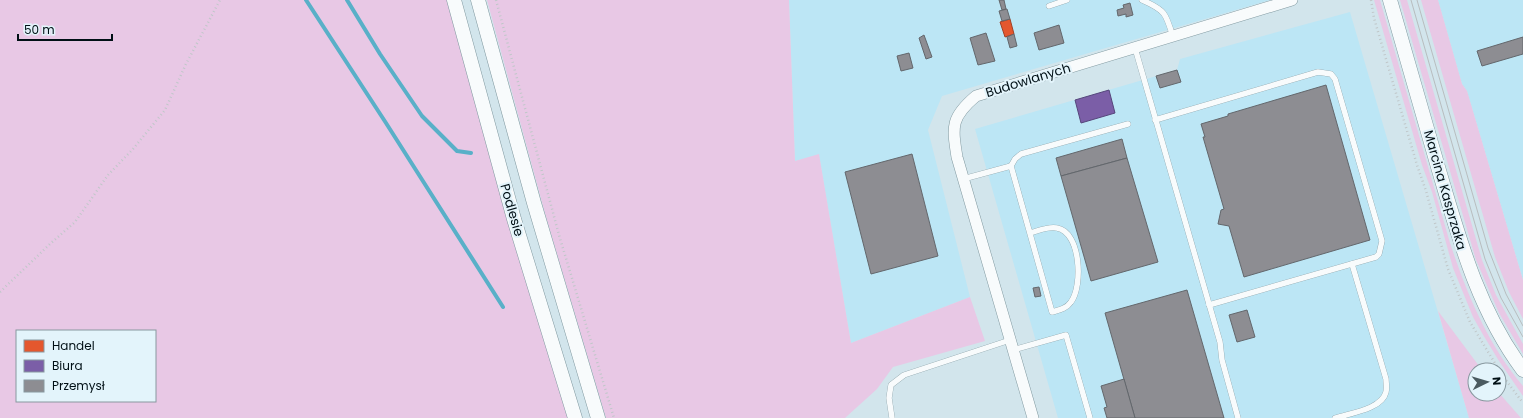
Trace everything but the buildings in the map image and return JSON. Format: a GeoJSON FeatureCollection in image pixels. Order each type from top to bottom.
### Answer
{"type":"FeatureCollection","features":[{"type":"Feature","properties":{"kind":"street","name":"Podlesie"},"geometry":{"type":"LineString","coordinates":[[454,0],[516,227],[575,418]]}},
{"type":"Feature","properties":{"kind":"street","name":"Podlesie"},"geometry":{"type":"LineString","coordinates":[[478,0],[534,203],[598,418]]}},
{"type":"Feature","properties":{"kind":"street","name":"Budowlanych"},"geometry":{"type":"LineString","coordinates":[[1033,418],[957,157],[953,135],[955,121],[963,107],[976,96],[1292,0]]}},
{"type":"Feature","properties":{"kind":"street","name":"Marcina Kasprzaka"},"geometry":{"type":"LineString","coordinates":[[1390,0],[1469,270],[1492,321],[1505,344],[1523,370]]}},
{"type":"Feature","properties":{"kind":"lane"},"geometry":{"type":"LineString","coordinates":[[1049,6],[1067,0]]}},
{"type":"Feature","properties":{"kind":"lane"},"geometry":{"type":"LineString","coordinates":[[1142,0],[1158,7],[1167,16],[1173,37]]}},
{"type":"Feature","properties":{"kind":"lane"},"geometry":{"type":"LineString","coordinates":[[1135,48],[1220,342],[1222,360],[1238,418]]}},
{"type":"Feature","properties":{"kind":"lane"},"geometry":{"type":"LineString","coordinates":[[1155,120],[1318,72],[1331,74],[1335,79],[1382,241],[1379,254],[1376,257],[1209,305]]}},
{"type":"Feature","properties":{"kind":"lane"},"geometry":{"type":"LineString","coordinates":[[963,179],[1011,166],[1015,159],[1021,154],[1128,124]]}},
{"type":"Feature","properties":{"kind":"lane"},"geometry":{"type":"LineString","coordinates":[[1011,166],[1052,312],[1064,309],[1071,303],[1078,286],[1078,260],[1070,239],[1066,232],[1058,228],[1048,228],[1030,233]]}},
{"type":"Feature","properties":{"kind":"lane"},"geometry":{"type":"LineString","coordinates":[[1335,418],[1374,406],[1382,400],[1386,391],[1386,379],[1352,264]]}},
{"type":"Feature","properties":{"kind":"lane"},"geometry":{"type":"LineString","coordinates":[[892,418],[889,398],[890,385],[904,375],[1012,345],[1066,335],[1090,418]]}},
{"type":"Feature","properties":{"kind":"path"},"geometry":{"type":"LineString","coordinates":[[0,292],[75,222],[108,175],[165,110],[186,64],[220,0]]}},
{"type":"Feature","properties":{"kind":"path"},"geometry":{"type":"LineString","coordinates":[[496,0],[559,235],[614,418]]}},
{"type":"Feature","properties":{"kind":"path"},"geometry":{"type":"LineString","coordinates":[[1371,0],[1374,18],[1448,269],[1470,322],[1494,362]]}},
{"type":"Feature","properties":{"kind":"path"},"geometry":{"type":"LineString","coordinates":[[1507,381],[1523,403]]}},
{"type":"Feature","properties":{"kind":"shaded area"},"geometry":{"type":"Polygon","coordinates":[[[0,0],[449,0],[568,418],[0,418],[0,0]]]}},
{"type":"Feature","properties":{"kind":"shaded area"},"geometry":{"type":"Polygon","coordinates":[[[487,0],[789,0],[795,161],[819,154],[851,343],[970,297],[985,341],[893,367],[877,389],[845,418],[606,418],[546,217],[487,0]]]}},
{"type":"Feature","properties":{"kind":"shaded area"},"geometry":{"type":"Polygon","coordinates":[[[789,0],[1270,0],[942,96],[928,130],[970,297],[851,343],[819,155],[795,161],[789,0]]]}},
{"type":"Feature","properties":{"kind":"shaded area"},"geometry":{"type":"Polygon","coordinates":[[[1374,0],[1380,0],[1450,243],[1471,300],[1489,336],[1505,362],[1500,362],[1473,317],[1453,268],[1432,192],[1422,165],[1374,0]]]}},
{"type":"Feature","properties":{"kind":"shaded area"},"geometry":{"type":"Polygon","coordinates":[[[1400,0],[1407,0],[1482,260],[1496,295],[1523,344],[1523,354],[1499,313],[1476,260],[1400,0]]]}},
{"type":"Feature","properties":{"kind":"shaded area"},"geometry":{"type":"Polygon","coordinates":[[[1421,0],[1438,0],[1462,84],[1467,91],[1523,280],[1523,319],[1509,292],[1495,257],[1421,0]]]}},
{"type":"Feature","properties":{"kind":"shaded area"},"geometry":{"type":"Polygon","coordinates":[[[1438,0],[1523,0],[1523,280],[1467,91],[1462,84],[1438,0]]]}},
{"type":"Feature","properties":{"kind":"shaded area"},"geometry":{"type":"Polygon","coordinates":[[[1350,12],[1469,418],[1058,418],[975,129],[1177,70],[1180,59],[1350,12]]]}},
{"type":"Feature","properties":{"kind":"shaded area"},"geometry":{"type":"Polygon","coordinates":[[[1438,311],[1476,362],[1467,362],[1467,402],[1507,402],[1521,418],[1469,418],[1438,311]]]}},
{"type":"Feature","properties":{"kind":"shaded area"},"geometry":{"type":"Polygon","coordinates":[[[1507,365],[1523,386],[1523,396],[1507,373],[1507,365]]]}},
{"type":"Feature","properties":{"kind":"waterway"},"geometry":{"type":"LineString","coordinates":[[306,0],[503,307]]}},
{"type":"Feature","properties":{"kind":"waterway"},"geometry":{"type":"LineString","coordinates":[[347,0],[380,54],[422,116],[457,151],[471,153]]}},
{"type":"Feature","properties":{"kind":"tram line"},"geometry":{"type":"LineString","coordinates":[[1411,0],[1485,259],[1501,298],[1523,337]]}},
{"type":"Feature","properties":{"kind":"tram line"},"geometry":{"type":"LineString","coordinates":[[1417,0],[1488,248],[1506,294],[1523,326]]}}]}
